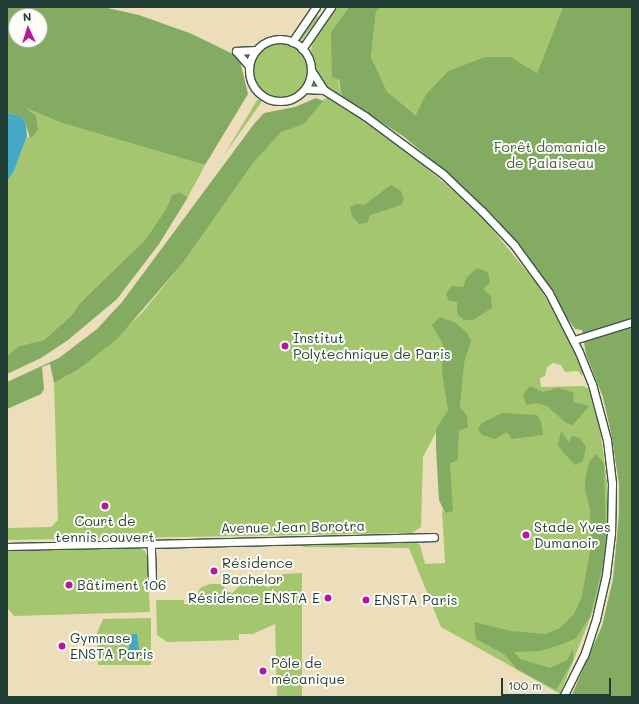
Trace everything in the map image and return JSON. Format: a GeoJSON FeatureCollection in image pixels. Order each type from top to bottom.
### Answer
{"type":"FeatureCollection","features":[{"type":"Feature","properties":{"kind":"street"},"geometry":{"type":"LineString","coordinates":[[292,42],[316,7]]}},
{"type":"Feature","properties":{"kind":"street"},"geometry":{"type":"LineString","coordinates":[[302,48],[332,7]]}},
{"type":"Feature","properties":{"kind":"street"},"geometry":{"type":"LineString","coordinates":[[311,70],[305,89],[299,95],[285,101],[269,100],[253,86],[249,66],[236,51],[256,50],[273,40],[292,42],[302,48],[307,55],[311,70],[324,90],[393,136],[443,174],[482,211],[530,265],[549,293],[574,340],[592,384],[607,440],[612,507],[609,555],[602,596],[584,655],[563,697]]}},
{"type":"Feature","properties":{"kind":"street"},"geometry":{"type":"LineString","coordinates":[[249,66],[256,50]]}},
{"type":"Feature","properties":{"kind":"street"},"geometry":{"type":"LineString","coordinates":[[305,89],[324,90]]}},
{"type":"Feature","properties":{"kind":"street"},"geometry":{"type":"LineString","coordinates":[[574,340],[632,322]]}},
{"type":"Feature","properties":{"kind":"street","name":"Avenue Jean Borotra"},"geometry":{"type":"LineString","coordinates":[[152,544],[434,537]]}},
{"type":"Feature","properties":{"kind":"street"},"geometry":{"type":"LineString","coordinates":[[7,547],[152,544],[152,579]]}},
{"type":"Feature","properties":{"kind":"green space"},"geometry":{"type":"Polygon","coordinates":[[[7,7],[103,7],[139,15],[192,34],[239,57],[248,94],[205,165],[62,123],[26,108],[36,116],[38,130],[30,139],[26,124],[21,116],[7,113],[7,7]]]}},
{"type":"Feature","properties":{"kind":"green space"},"geometry":{"type":"Polygon","coordinates":[[[335,7],[349,7],[331,32],[334,62],[342,97],[323,86],[316,77],[311,50],[313,39],[335,7]]]}},
{"type":"Feature","properties":{"kind":"green space","name":"Forêt domaniale de Palaiseau"},"geometry":{"type":"Polygon","coordinates":[[[349,7],[380,7],[376,12],[371,57],[387,92],[416,115],[426,94],[448,71],[484,57],[511,57],[537,73],[563,7],[632,7],[632,697],[571,697],[602,626],[613,579],[619,514],[619,484],[612,438],[603,397],[586,354],[582,330],[575,329],[497,219],[458,182],[403,136],[342,97],[339,80],[332,77],[331,32],[349,7]]]}},
{"type":"Feature","properties":{"kind":"green space"},"geometry":{"type":"Polygon","coordinates":[[[380,7],[563,7],[537,73],[511,57],[484,57],[448,71],[426,94],[417,115],[387,93],[371,57],[376,12],[380,7]]]}},
{"type":"Feature","properties":{"kind":"green space"},"geometry":{"type":"Polygon","coordinates":[[[315,16],[319,17],[301,41],[300,37],[315,16]]]}},
{"type":"Feature","properties":{"kind":"green space"},"geometry":{"type":"Polygon","coordinates":[[[275,43],[285,43],[295,47],[303,55],[307,65],[307,75],[303,85],[295,93],[285,97],[275,97],[265,93],[257,85],[253,75],[253,65],[257,55],[265,47],[275,43]]]}},
{"type":"Feature","properties":{"kind":"green space"},"geometry":{"type":"Polygon","coordinates":[[[328,97],[401,146],[478,212],[538,285],[561,323],[583,371],[582,376],[578,371],[565,372],[561,365],[553,363],[547,367],[545,376],[540,378],[541,387],[584,386],[589,389],[600,428],[607,483],[607,531],[603,571],[595,606],[560,694],[441,627],[409,548],[303,547],[303,543],[411,540],[420,545],[425,564],[445,563],[442,510],[445,513],[450,462],[458,460],[459,431],[467,416],[460,406],[461,400],[448,410],[423,457],[421,527],[412,533],[7,540],[7,528],[51,527],[58,520],[54,383],[79,369],[141,314],[182,264],[254,162],[281,131],[304,124],[322,101],[328,97]]]}},
{"type":"Feature","properties":{"kind":"green space"},"geometry":{"type":"Polygon","coordinates":[[[316,98],[323,101],[304,124],[281,132],[254,162],[182,264],[117,339],[79,369],[54,383],[50,364],[42,367],[44,389],[41,394],[7,409],[7,382],[59,358],[97,329],[122,302],[254,124],[264,113],[295,107],[316,98]]]}},
{"type":"Feature","properties":{"kind":"green space"},"geometry":{"type":"Polygon","coordinates":[[[261,99],[261,103],[224,155],[257,100],[261,99]]]}},
{"type":"Feature","properties":{"kind":"green space"},"geometry":{"type":"Polygon","coordinates":[[[24,107],[62,123],[205,165],[188,197],[179,192],[172,195],[166,209],[145,240],[81,302],[71,316],[44,340],[19,346],[7,356],[7,181],[14,171],[27,136],[30,139],[24,107]]]}},
{"type":"Feature","properties":{"kind":"green space"},"geometry":{"type":"Polygon","coordinates":[[[391,185],[401,191],[404,199],[401,205],[370,215],[367,223],[359,224],[352,216],[350,207],[357,204],[364,205],[391,185]]]}},
{"type":"Feature","properties":{"kind":"green space"},"geometry":{"type":"Polygon","coordinates":[[[179,192],[188,197],[159,244],[117,299],[68,340],[41,358],[7,374],[7,356],[19,346],[44,340],[71,316],[81,302],[145,240],[166,209],[172,195],[179,192]]]}},
{"type":"Feature","properties":{"kind":"green space"},"geometry":{"type":"Polygon","coordinates":[[[477,268],[488,272],[490,282],[483,289],[491,296],[492,308],[473,320],[464,320],[457,314],[457,302],[449,301],[446,294],[452,286],[463,287],[467,277],[477,268]]]}},
{"type":"Feature","properties":{"kind":"green space"},"geometry":{"type":"Polygon","coordinates":[[[440,317],[456,323],[467,333],[471,341],[464,363],[460,406],[467,416],[468,427],[459,431],[458,460],[450,463],[453,511],[445,513],[439,500],[436,429],[448,410],[442,373],[443,344],[432,325],[440,317]]]}},
{"type":"Feature","properties":{"kind":"green space"},"geometry":{"type":"Polygon","coordinates":[[[530,386],[543,392],[558,388],[573,392],[574,402],[589,406],[573,425],[566,423],[547,406],[537,403],[526,405],[523,395],[530,386]]]}},
{"type":"Feature","properties":{"kind":"green space"},"geometry":{"type":"Polygon","coordinates":[[[502,413],[537,415],[541,422],[543,435],[512,439],[507,432],[495,439],[482,435],[478,429],[482,423],[502,413]]]}},
{"type":"Feature","properties":{"kind":"green space"},"geometry":{"type":"Polygon","coordinates":[[[561,431],[569,442],[572,436],[580,438],[586,447],[583,461],[575,465],[563,452],[558,445],[561,431]]]}},
{"type":"Feature","properties":{"kind":"green space"},"geometry":{"type":"Polygon","coordinates":[[[596,454],[604,464],[606,538],[603,564],[590,617],[576,638],[563,644],[540,651],[514,652],[520,659],[550,668],[567,660],[573,649],[573,661],[556,690],[517,669],[504,654],[476,639],[474,622],[511,631],[546,634],[560,628],[574,614],[582,596],[591,546],[590,509],[585,490],[585,480],[589,462],[596,454]]]}},
{"type":"Feature","properties":{"kind":"green space"},"geometry":{"type":"Polygon","coordinates":[[[137,547],[145,551],[147,556],[150,612],[14,616],[7,608],[7,550],[137,547]]]}},
{"type":"Feature","properties":{"kind":"green space"},"geometry":{"type":"Polygon","coordinates":[[[302,573],[302,697],[277,697],[275,624],[253,634],[239,634],[239,640],[167,642],[157,635],[156,600],[184,600],[184,604],[190,604],[196,599],[200,588],[210,584],[223,584],[225,591],[232,593],[242,583],[262,582],[268,588],[283,574],[302,573]]]}},
{"type":"Feature","properties":{"kind":"green space"},"geometry":{"type":"Polygon","coordinates":[[[151,618],[151,665],[98,665],[97,633],[103,619],[151,618]]]}},
{"type":"Feature","properties":{"kind":"water"},"geometry":{"type":"Polygon","coordinates":[[[7,113],[21,116],[26,124],[27,136],[14,171],[7,181],[7,113]]]}},
{"type":"Feature","properties":{"kind":"water"},"geometry":{"type":"Polygon","coordinates":[[[132,634],[137,634],[139,650],[132,660],[127,655],[132,634]]]}},
{"type":"Feature","properties":{"kind":"place","name":"Institut Polytechnique de Paris"},"geometry":{"type":"Point","coordinates":[285,346]}},
{"type":"Feature","properties":{"kind":"place","name":"Court de tennis couvert"},"geometry":{"type":"Point","coordinates":[105,506]}},
{"type":"Feature","properties":{"kind":"place","name":"Stade Yves Dumanoir"},"geometry":{"type":"Point","coordinates":[526,535]}},
{"type":"Feature","properties":{"kind":"place","name":"Résidence Bachelor"},"geometry":{"type":"Point","coordinates":[214,571]}},
{"type":"Feature","properties":{"kind":"place","name":"Bâtiment 106"},"geometry":{"type":"Point","coordinates":[69,585]}},
{"type":"Feature","properties":{"kind":"place","name":"Résidence ENSTA E"},"geometry":{"type":"Point","coordinates":[328,598]}},
{"type":"Feature","properties":{"kind":"place","name":"ENSTA Paris"},"geometry":{"type":"Point","coordinates":[366,600]}},
{"type":"Feature","properties":{"kind":"place","name":"Gymnase ENSTA Paris"},"geometry":{"type":"Point","coordinates":[62,646]}},
{"type":"Feature","properties":{"kind":"place","name":"Pôle de mécanique"},"geometry":{"type":"Point","coordinates":[263,671]}}]}
